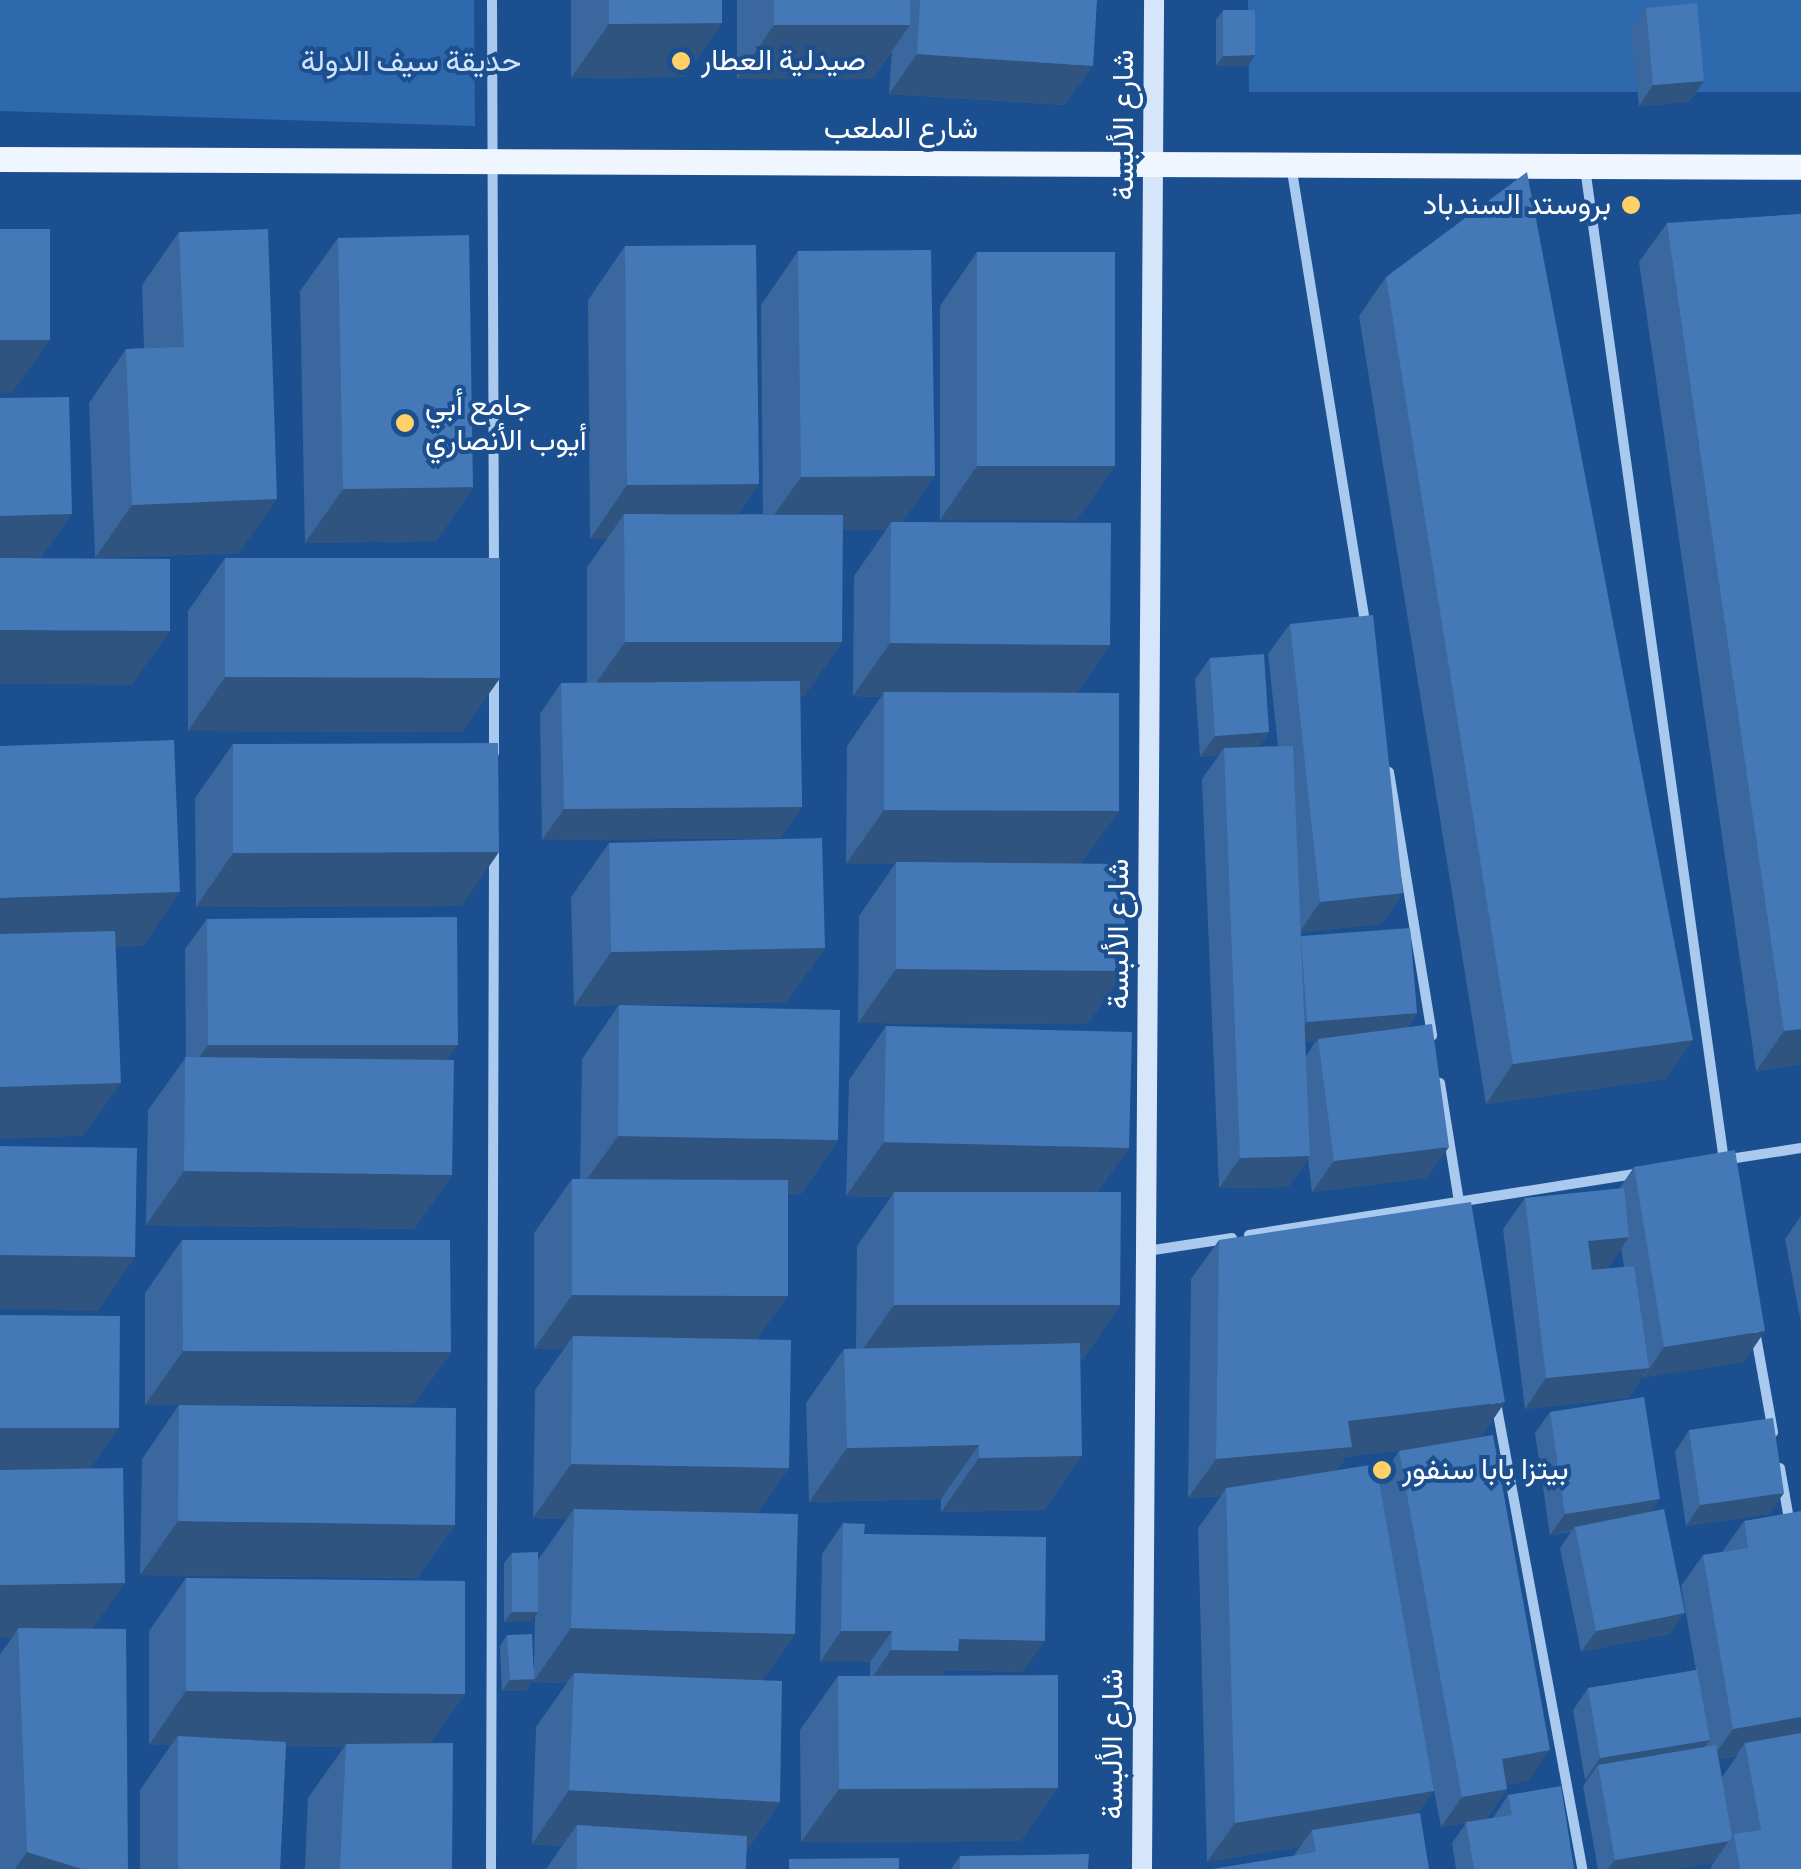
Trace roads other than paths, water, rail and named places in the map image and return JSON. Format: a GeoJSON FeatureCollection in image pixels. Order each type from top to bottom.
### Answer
{"type":"FeatureCollection","features":[{"type":"Feature","properties":{"kind":"main road","name":"شارع الألبسة"},"geometry":{"type":"LineString","coordinates":[[1142,1869],[1154,0]]}},
{"type":"Feature","properties":{"kind":"main road","name":"شارع الملعب"},"geometry":{"type":"LineString","coordinates":[[0,160],[1155,161],[1801,167]]}},
{"type":"Feature","properties":{"kind":"street"},"geometry":{"type":"LineString","coordinates":[[492,0],[496,160],[494,577]]}},
{"type":"Feature","properties":{"kind":"street"},"geometry":{"type":"LineString","coordinates":[[1290,162],[1367,633]]}},
{"type":"Feature","properties":{"kind":"street"},"geometry":{"type":"LineString","coordinates":[[1585,165],[1727,1179]]}},
{"type":"Feature","properties":{"kind":"street"},"geometry":{"type":"LineString","coordinates":[[494,657],[494,776]]}},
{"type":"Feature","properties":{"kind":"street"},"geometry":{"type":"LineString","coordinates":[[1386,751],[1434,1045]]}},
{"type":"Feature","properties":{"kind":"street"},"geometry":{"type":"LineString","coordinates":[[491,1869],[494,836]]}},
{"type":"Feature","properties":{"kind":"street"},"geometry":{"type":"LineString","coordinates":[[1437,1064],[1463,1222]]}},
{"type":"Feature","properties":{"kind":"street"},"geometry":{"type":"LineString","coordinates":[[1705,1163],[1801,1148]]}},
{"type":"Feature","properties":{"kind":"street"},"geometry":{"type":"LineString","coordinates":[[1147,1251],[1648,1172]]}},
{"type":"Feature","properties":{"kind":"street"},"geometry":{"type":"LineString","coordinates":[[1752,1314],[1794,1547]]}},
{"type":"Feature","properties":{"kind":"street"},"geometry":{"type":"LineString","coordinates":[[1492,1378],[1582,1869]]}},
{"type":"Feature","properties":{"kind":"place","name":"صيدلية العطار"},"geometry":{"type":"Point","coordinates":[681,61]}},
{"type":"Feature","properties":{"kind":"place","name":"بروستد السندباد"},"geometry":{"type":"Point","coordinates":[1631,205]}},
{"type":"Feature","properties":{"kind":"place","name":"جامع أبي أيوب الأنصاري"},"geometry":{"type":"Point","coordinates":[405,423]}},
{"type":"Feature","properties":{"kind":"place","name":"بيتزا بابا سنفور"},"geometry":{"type":"Point","coordinates":[1382,1470]}},
{"type":"Feature","properties":{"kind":"park label","name":"حديقة سيف الدولة"},"geometry":{"type":"Point","coordinates":[411,62]}}]}
